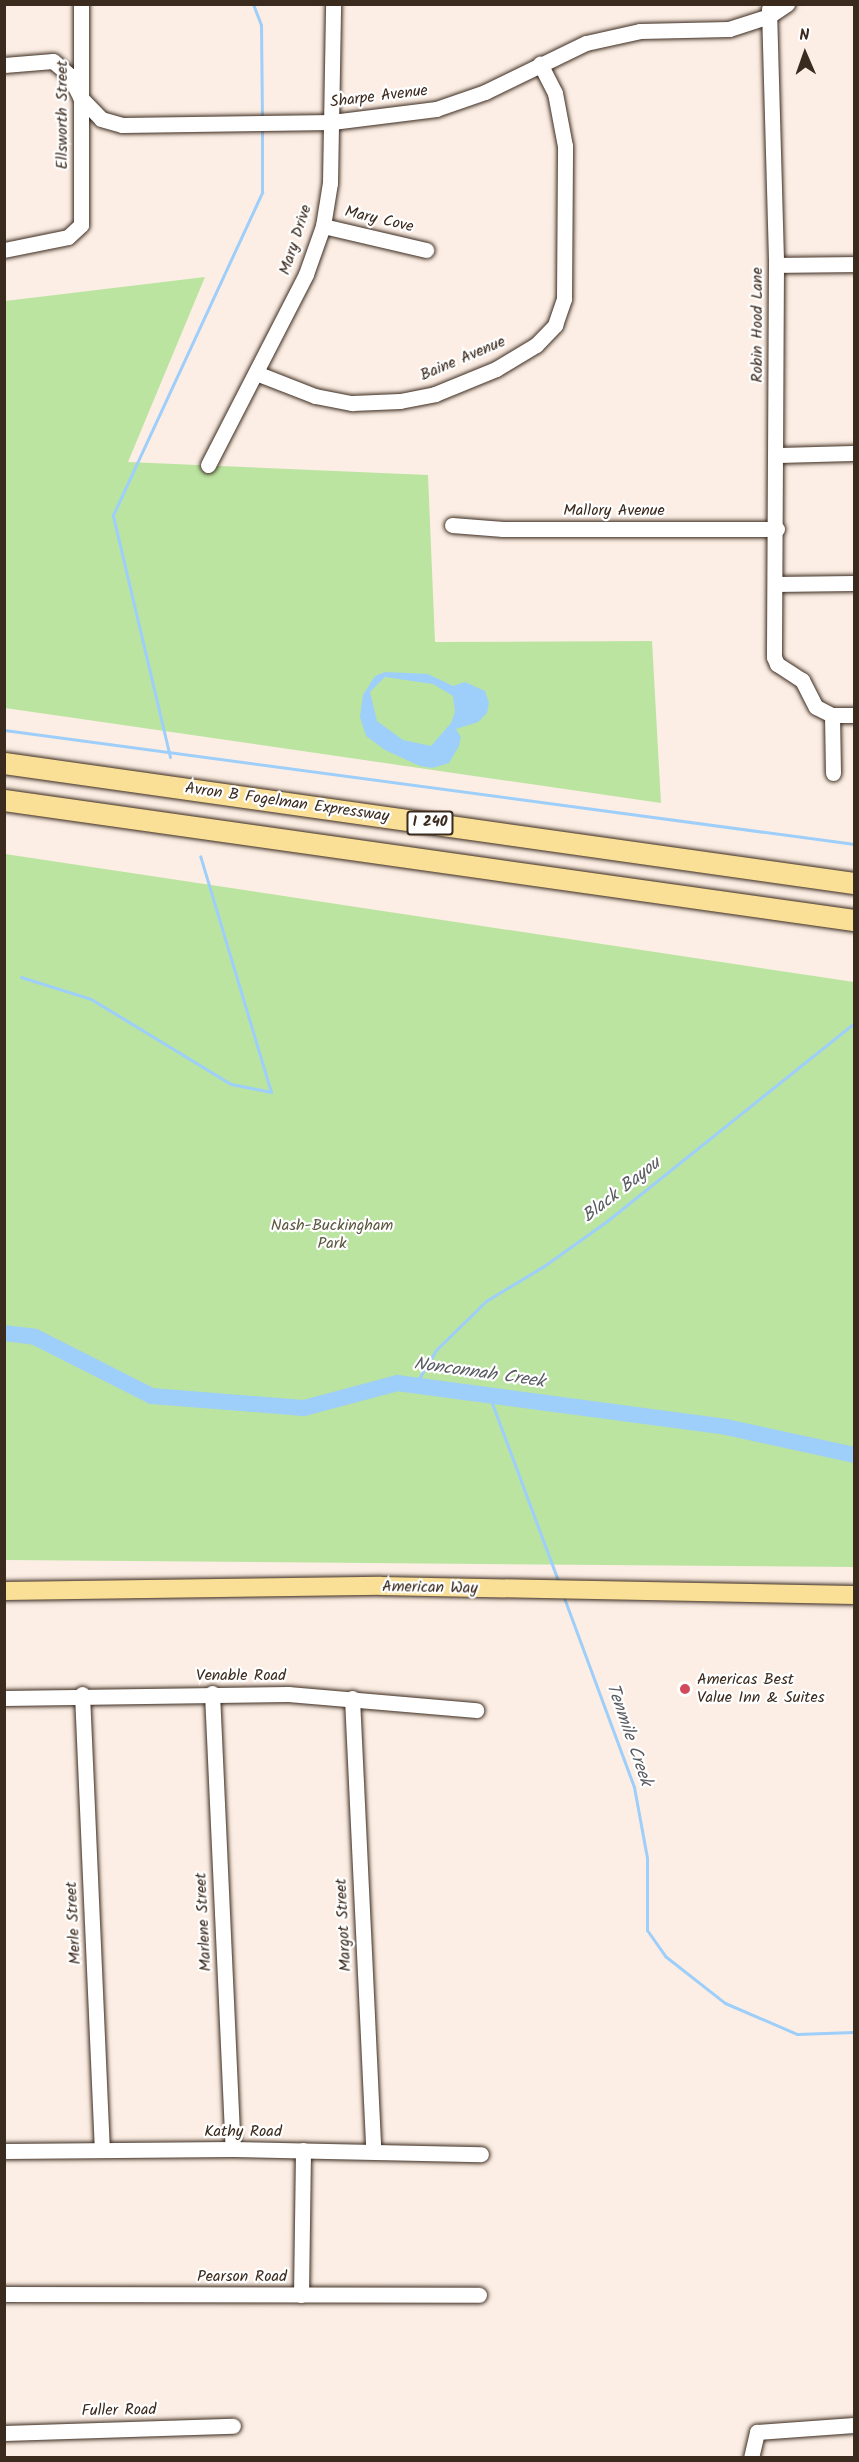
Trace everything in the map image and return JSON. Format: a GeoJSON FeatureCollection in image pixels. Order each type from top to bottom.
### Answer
{"type":"FeatureCollection","features":[{"type":"Feature","properties":{"kind":"highway","name":"Avron B Fogelman Expressway"},"geometry":{"type":"LineString","coordinates":[[4,763],[855,883]]}},
{"type":"Feature","properties":{"kind":"highway","name":"I 240"},"geometry":{"type":"LineString","coordinates":[[4,800],[855,920]]}},
{"type":"Feature","properties":{"kind":"main road","name":"American Way"},"geometry":{"type":"LineString","coordinates":[[4,1591],[370,1586],[855,1595]]}},
{"type":"Feature","properties":{"kind":"street","name":"Ellsworth Street"},"geometry":{"type":"LineString","coordinates":[[4,250],[68,237],[81,225],[81,4]]}},
{"type":"Feature","properties":{"kind":"street","name":"Mary Drive"},"geometry":{"type":"LineString","coordinates":[[208,465],[306,274],[323,226],[330,183],[333,4]]}},
{"type":"Feature","properties":{"kind":"street","name":"Sharpe Avenue"},"geometry":{"type":"LineString","coordinates":[[4,65],[53,61],[69,75],[80,97],[101,118],[122,125],[332,122],[436,109],[485,92],[586,43],[640,31],[729,29],[787,4]]}},
{"type":"Feature","properties":{"kind":"street","name":"Robin Hood Lane"},"geometry":{"type":"LineString","coordinates":[[769,10],[776,265],[777,529],[774,646],[777,664],[795,673],[816,707],[832,716]]}},
{"type":"Feature","properties":{"kind":"street","name":"Baine Avenue"},"geometry":{"type":"LineString","coordinates":[[256,373],[324,398],[352,403],[400,401],[435,394],[496,369],[537,345],[555,325],[564,299],[565,146],[555,93],[540,64]]}},
{"type":"Feature","properties":{"kind":"street","name":"Mary Cove"},"geometry":{"type":"LineString","coordinates":[[323,226],[426,250]]}},
{"type":"Feature","properties":{"kind":"street"},"geometry":{"type":"LineString","coordinates":[[776,265],[855,264]]}},
{"type":"Feature","properties":{"kind":"street"},"geometry":{"type":"LineString","coordinates":[[777,455],[855,453]]}},
{"type":"Feature","properties":{"kind":"street","name":"Mallory Avenue"},"geometry":{"type":"LineString","coordinates":[[452,525],[503,529],[777,529]]}},
{"type":"Feature","properties":{"kind":"street"},"geometry":{"type":"LineString","coordinates":[[775,584],[855,583]]}},
{"type":"Feature","properties":{"kind":"street"},"geometry":{"type":"LineString","coordinates":[[833,773],[832,716],[855,715]]}},
{"type":"Feature","properties":{"kind":"street","name":"Venable Road"},"geometry":{"type":"LineString","coordinates":[[4,1698],[82,1694],[212,1693],[352,1698],[476,1710]]}},
{"type":"Feature","properties":{"kind":"street","name":"Marlene Street"},"geometry":{"type":"LineString","coordinates":[[212,1693],[233,2149]]}},
{"type":"Feature","properties":{"kind":"street","name":"Merle Street"},"geometry":{"type":"LineString","coordinates":[[82,1694],[102,2149]]}},
{"type":"Feature","properties":{"kind":"street","name":"Margot Street"},"geometry":{"type":"LineString","coordinates":[[352,1698],[373,2151]]}},
{"type":"Feature","properties":{"kind":"street","name":"Kathy Road"},"geometry":{"type":"LineString","coordinates":[[4,2151],[233,2149],[481,2154]]}},
{"type":"Feature","properties":{"kind":"street"},"geometry":{"type":"LineString","coordinates":[[301,2295],[303,2150]]}},
{"type":"Feature","properties":{"kind":"street","name":"Pearson Road"},"geometry":{"type":"LineString","coordinates":[[4,2294],[479,2295]]}},
{"type":"Feature","properties":{"kind":"street"},"geometry":{"type":"LineString","coordinates":[[751,2457],[757,2432],[855,2425]]}},
{"type":"Feature","properties":{"kind":"street","name":"Fuller Road"},"geometry":{"type":"LineString","coordinates":[[4,2433],[233,2426]]}},
{"type":"Feature","properties":{"kind":"green space"},"geometry":{"type":"Polygon","coordinates":[[[205,277],[128,462],[428,475],[435,642],[652,641],[661,803],[5,708],[5,301],[205,277]]]}},
{"type":"Feature","properties":{"kind":"green space","name":"Nash-Buckingham Park"},"geometry":{"type":"Polygon","coordinates":[[[5,854],[854,982],[854,1567],[5,1560],[5,854]]]}},
{"type":"Feature","properties":{"kind":"water"},"geometry":{"type":"Polygon","coordinates":[[[385,672],[428,674],[453,686],[465,682],[485,691],[489,703],[487,713],[478,722],[456,729],[461,737],[459,746],[449,763],[432,768],[420,766],[385,750],[366,736],[360,717],[363,695],[375,676],[385,672]],[[385,677],[370,692],[377,721],[403,740],[431,746],[451,723],[455,712],[453,696],[433,684],[385,677]]]}},
{"type":"Feature","properties":{"kind":"waterway"},"geometry":{"type":"LineString","coordinates":[[253,4],[261,25],[262,118]]}},
{"type":"Feature","properties":{"kind":"waterway"},"geometry":{"type":"LineString","coordinates":[[170,757],[113,515],[262,192],[262,128]]}},
{"type":"Feature","properties":{"kind":"waterway"},"geometry":{"type":"LineString","coordinates":[[4,730],[854,844]]}},
{"type":"Feature","properties":{"kind":"waterway"},"geometry":{"type":"LineString","coordinates":[[21,977],[91,999],[231,1084],[271,1092],[200,856]]}},
{"type":"Feature","properties":{"kind":"waterway","name":"Black Bayou"},"geometry":{"type":"LineString","coordinates":[[415,1385],[436,1350],[486,1301],[544,1266],[607,1221],[854,1023]]}},
{"type":"Feature","properties":{"kind":"waterway","name":"Nonconnah Creek"},"geometry":{"type":"LineString","coordinates":[[4,1333],[35,1337],[152,1396],[304,1408],[397,1383],[726,1427],[854,1455]]}},
{"type":"Feature","properties":{"kind":"waterway","name":"Tenmile Creek"},"geometry":{"type":"LineString","coordinates":[[489,1395],[559,1583]]}},
{"type":"Feature","properties":{"kind":"waterway","name":"Tenmile Creek"},"geometry":{"type":"LineString","coordinates":[[563,1595],[634,1787],[647,1858],[647,1930],[665,1956],[725,2003],[797,2034],[854,2032]]}},
{"type":"Feature","properties":{"kind":"place","name":"Americas Best Value Inn & Suites"},"geometry":{"type":"Point","coordinates":[685,1689]}}]}
